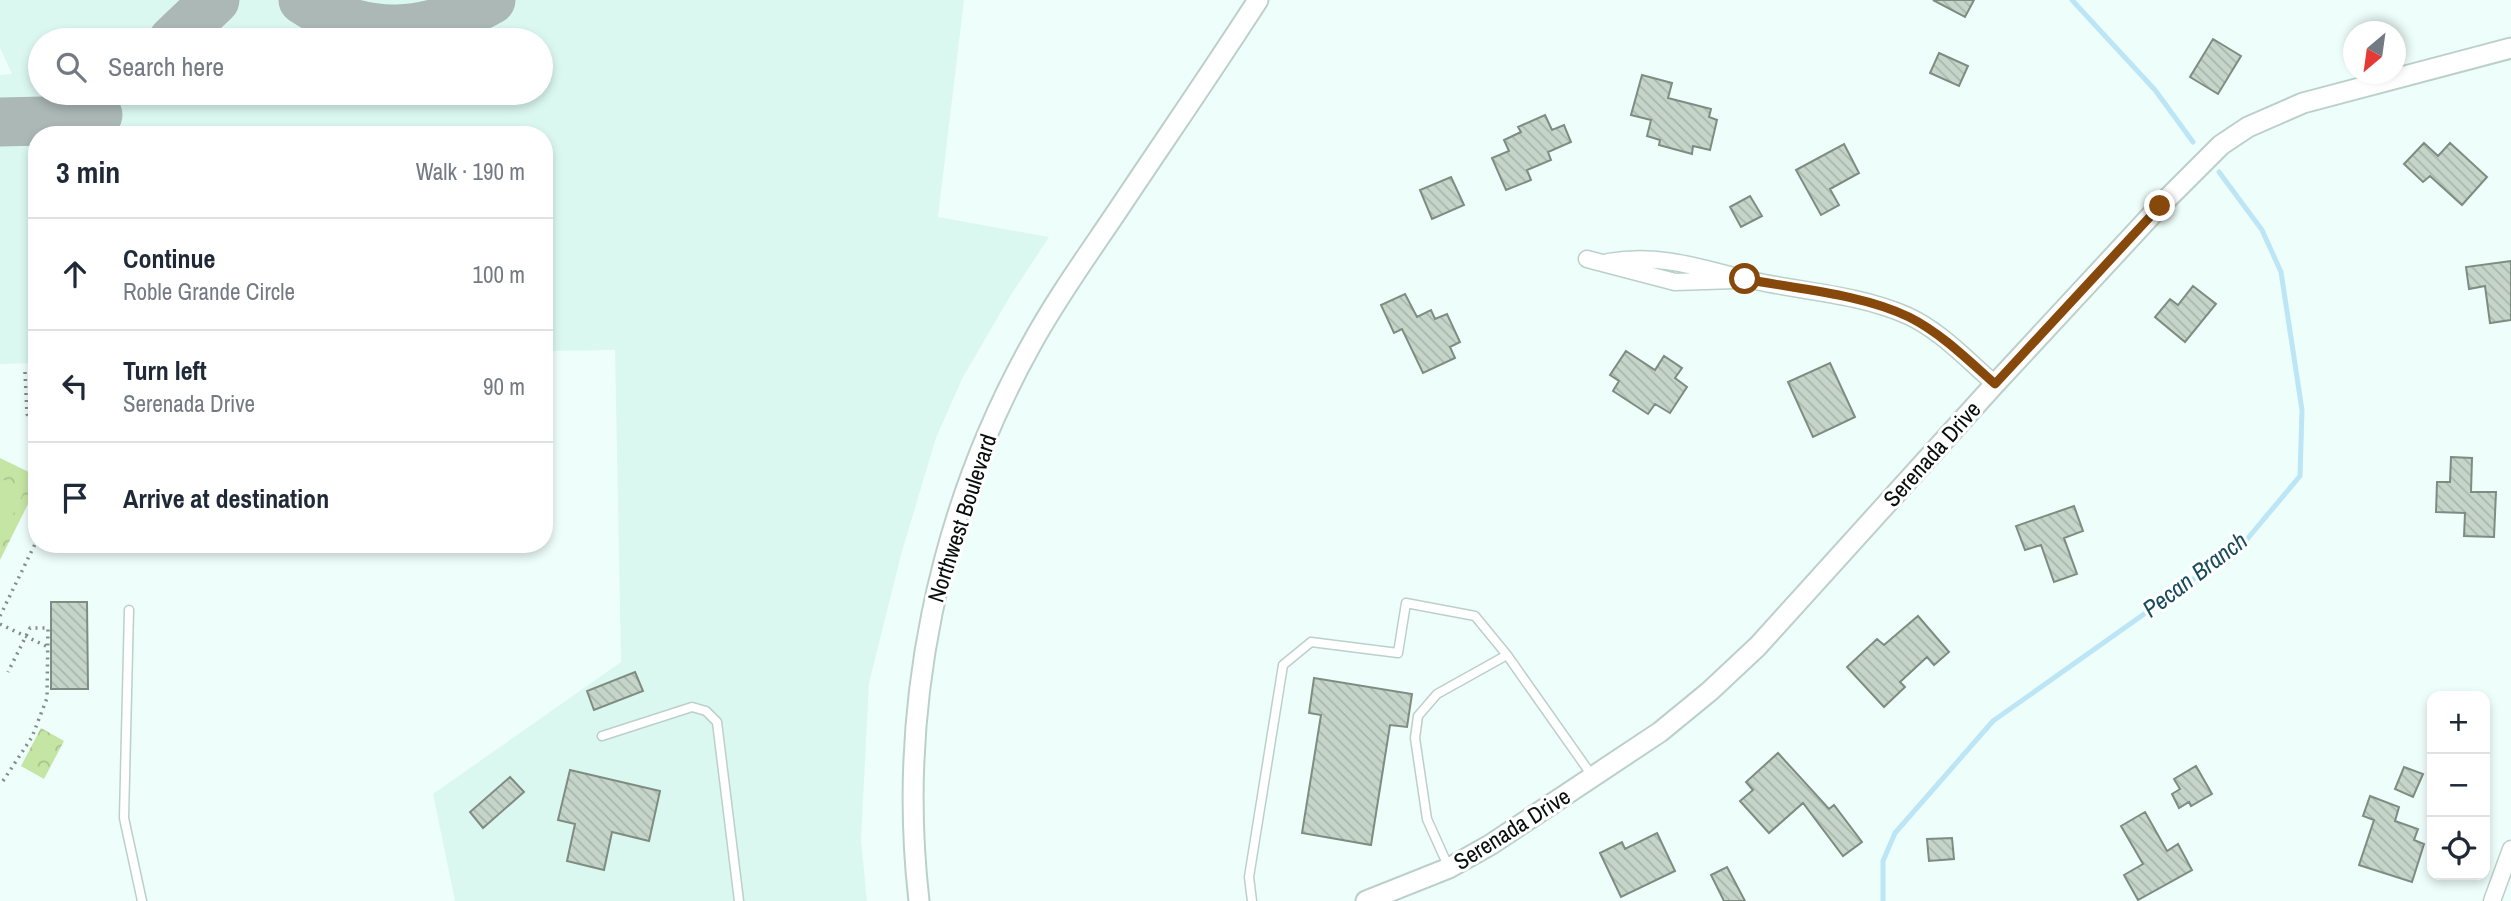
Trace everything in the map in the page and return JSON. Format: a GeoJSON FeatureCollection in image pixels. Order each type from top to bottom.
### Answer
{"type":"FeatureCollection","features":[{"type":"Feature","properties":{"kind":"street","name":"Northwest Boulevard"},"geometry":{"type":"LineString","coordinates":[[919,901],[914,806],[915,739],[921,681],[946,552],[972,471],[1032,343],[1258,0]]}},
{"type":"Feature","properties":{"kind":"street","name":"Serenada Drive"},"geometry":{"type":"LineString","coordinates":[[1366,901],[1449,868],[1490,845],[1660,732],[1758,646],[1995,384],[2202,163],[2248,127],[2335,93],[2511,48]]}},
{"type":"Feature","properties":{"kind":"street"},"geometry":{"type":"LineString","coordinates":[[1587,259],[1608,262],[1633,273],[1675,282],[1745,279],[1863,301],[1907,316],[1947,342],[1995,384]]}},
{"type":"Feature","properties":{"kind":"street"},"geometry":{"type":"LineString","coordinates":[[2492,901],[2511,849]]}},
{"type":"Feature","properties":{"kind":"lane"},"geometry":{"type":"LineString","coordinates":[[1252,901],[1249,877],[1283,665],[1311,642],[1398,653],[1406,603],[1475,616],[1507,655],[1593,777]]}},
{"type":"Feature","properties":{"kind":"lane"},"geometry":{"type":"LineString","coordinates":[[129,610],[124,818],[142,901]]}},
{"type":"Feature","properties":{"kind":"lane"},"geometry":{"type":"LineString","coordinates":[[1449,868],[1427,819],[1415,738],[1418,716],[1437,694],[1507,655]]}},
{"type":"Feature","properties":{"kind":"lane"},"geometry":{"type":"LineString","coordinates":[[602,736],[692,707],[706,711],[717,722],[739,901]]}},
{"type":"Feature","properties":{"kind":"path"},"geometry":{"type":"LineString","coordinates":[[24,372],[28,416]]}},
{"type":"Feature","properties":{"kind":"path"},"geometry":{"type":"LineString","coordinates":[[0,616],[31,553]]}},
{"type":"Feature","properties":{"kind":"path"},"geometry":{"type":"LineString","coordinates":[[0,624],[48,647]]}},
{"type":"Feature","properties":{"kind":"path"},"geometry":{"type":"LineString","coordinates":[[3,781],[39,723],[47,698],[48,628],[30,628],[8,672]]}},
{"type":"Feature","properties":{"kind":"shaded area"},"geometry":{"type":"Polygon","coordinates":[[[0,0],[964,0],[938,217],[1049,237],[1009,298],[962,379],[936,438],[902,551],[869,683],[861,840],[867,901],[455,901],[433,794],[621,662],[615,350],[553,351],[553,126],[28,126],[28,363],[0,364],[0,75],[12,74],[0,48],[0,0]]]}},
{"type":"Feature","properties":{"kind":"green space"},"geometry":{"type":"Polygon","coordinates":[[[0,458],[28,472],[28,504],[0,560],[0,458]]]}},
{"type":"Feature","properties":{"kind":"green space"},"geometry":{"type":"Polygon","coordinates":[[[0,478],[25,490],[0,541],[0,478]]]}},
{"type":"Feature","properties":{"kind":"green space"},"geometry":{"type":"Polygon","coordinates":[[[41,728],[64,741],[44,779],[21,766],[41,728]]]}},
{"type":"Feature","properties":{"kind":"building"},"geometry":{"type":"Polygon","coordinates":[[[1933,0],[1974,0],[1965,17],[1933,0]]]}},
{"type":"Feature","properties":{"kind":"building"},"geometry":{"type":"Polygon","coordinates":[[[2213,39],[2241,56],[2218,94],[2190,77],[2213,39]]]}},
{"type":"Feature","properties":{"kind":"building"},"geometry":{"type":"Polygon","coordinates":[[[1939,53],[1968,66],[1959,86],[1930,73],[1939,53]]]}},
{"type":"Feature","properties":{"kind":"building"},"geometry":{"type":"Polygon","coordinates":[[[1642,75],[1672,83],[1668,98],[1711,109],[1709,117],[1717,120],[1710,150],[1693,146],[1692,154],[1659,145],[1660,140],[1647,136],[1651,120],[1631,115],[1642,75]]]}},
{"type":"Feature","properties":{"kind":"building"},"geometry":{"type":"Polygon","coordinates":[[[1545,115],[1552,130],[1564,125],[1571,142],[1548,152],[1551,160],[1527,170],[1531,180],[1506,190],[1492,158],[1509,151],[1504,140],[1521,132],[1518,127],[1545,115]]]}},
{"type":"Feature","properties":{"kind":"building"},"geometry":{"type":"Polygon","coordinates":[[[2424,143],[2438,156],[2450,143],[2487,177],[2462,205],[2430,176],[2423,182],[2404,164],[2424,143]]]}},
{"type":"Feature","properties":{"kind":"building"},"geometry":{"type":"Polygon","coordinates":[[[1844,144],[1859,173],[1830,189],[1839,205],[1821,215],[1796,170],[1844,144]]]}},
{"type":"Feature","properties":{"kind":"building"},"geometry":{"type":"Polygon","coordinates":[[[1451,177],[1464,205],[1432,219],[1420,190],[1451,177]]]}},
{"type":"Feature","properties":{"kind":"building"},"geometry":{"type":"Polygon","coordinates":[[[1750,196],[1762,216],[1741,227],[1730,207],[1750,196]]]}},
{"type":"Feature","properties":{"kind":"building"},"geometry":{"type":"Polygon","coordinates":[[[2511,261],[2511,320],[2490,323],[2485,286],[2469,289],[2466,267],[2511,261]]]}},
{"type":"Feature","properties":{"kind":"building"},"geometry":{"type":"Polygon","coordinates":[[[2193,286],[2216,304],[2185,342],[2155,317],[2170,299],[2178,305],[2193,286]]]}},
{"type":"Feature","properties":{"kind":"building"},"geometry":{"type":"Polygon","coordinates":[[[1405,294],[1417,317],[1431,310],[1435,319],[1447,314],[1460,342],[1450,347],[1455,358],[1423,373],[1402,329],[1394,333],[1381,305],[1405,294]]]}},
{"type":"Feature","properties":{"kind":"building"},"geometry":{"type":"Polygon","coordinates":[[[1626,351],[1655,370],[1664,356],[1682,368],[1675,378],[1687,387],[1670,413],[1655,404],[1648,414],[1613,391],[1619,381],[1610,375],[1626,351]]]}},
{"type":"Feature","properties":{"kind":"building"},"geometry":{"type":"Polygon","coordinates":[[[1830,363],[1855,417],[1813,437],[1788,382],[1830,363]]]}},
{"type":"Feature","properties":{"kind":"building"},"geometry":{"type":"Polygon","coordinates":[[[2451,457],[2472,458],[2471,492],[2496,492],[2494,537],[2464,536],[2465,513],[2436,512],[2437,482],[2450,482],[2451,457]]]}},
{"type":"Feature","properties":{"kind":"building"},"geometry":{"type":"Polygon","coordinates":[[[2074,506],[2083,531],[2064,538],[2077,574],[2054,582],[2041,545],[2025,550],[2016,526],[2074,506]]]}},
{"type":"Feature","properties":{"kind":"building"},"geometry":{"type":"Polygon","coordinates":[[[51,602],[87,602],[88,689],[51,689],[51,602]]]}},
{"type":"Feature","properties":{"kind":"building"},"geometry":{"type":"Polygon","coordinates":[[[1918,616],[1949,652],[1934,665],[1927,657],[1900,682],[1905,687],[1884,707],[1847,667],[1877,639],[1884,645],[1918,616]]]}},
{"type":"Feature","properties":{"kind":"building"},"geometry":{"type":"Polygon","coordinates":[[[635,672],[643,691],[594,710],[587,691],[635,672]]]}},
{"type":"Feature","properties":{"kind":"building"},"geometry":{"type":"Polygon","coordinates":[[[1314,678],[1412,694],[1407,727],[1390,725],[1371,845],[1302,833],[1321,715],[1309,713],[1314,678]]]}},
{"type":"Feature","properties":{"kind":"building"},"geometry":{"type":"Polygon","coordinates":[[[1778,753],[1829,809],[1834,805],[1862,842],[1843,856],[1803,803],[1769,833],[1740,801],[1753,790],[1746,782],[1778,753]]]}},
{"type":"Feature","properties":{"kind":"building"},"geometry":{"type":"Polygon","coordinates":[[[2196,766],[2212,794],[2191,806],[2189,802],[2179,808],[2172,794],[2180,789],[2174,779],[2196,766]]]}},
{"type":"Feature","properties":{"kind":"building"},"geometry":{"type":"Polygon","coordinates":[[[2404,767],[2423,774],[2413,797],[2395,789],[2404,767]]]}},
{"type":"Feature","properties":{"kind":"building"},"geometry":{"type":"Polygon","coordinates":[[[570,770],[660,791],[649,841],[612,832],[604,870],[567,861],[575,824],[558,820],[570,770]]]}},
{"type":"Feature","properties":{"kind":"building"},"geometry":{"type":"Polygon","coordinates":[[[510,777],[524,792],[483,828],[470,812],[510,777]]]}},
{"type":"Feature","properties":{"kind":"building"},"geometry":{"type":"Polygon","coordinates":[[[2370,796],[2399,807],[2395,821],[2418,829],[2414,840],[2424,844],[2412,882],[2359,865],[2374,820],[2363,816],[2370,796]]]}},
{"type":"Feature","properties":{"kind":"building"},"geometry":{"type":"Polygon","coordinates":[[[2145,812],[2167,851],[2178,844],[2192,870],[2138,900],[2124,875],[2143,864],[2121,826],[2145,812]]]}},
{"type":"Feature","properties":{"kind":"building"},"geometry":{"type":"Polygon","coordinates":[[[1657,833],[1675,871],[1621,897],[1600,853],[1622,842],[1625,849],[1657,833]]]}},
{"type":"Feature","properties":{"kind":"building"},"geometry":{"type":"Polygon","coordinates":[[[1952,838],[1954,859],[1929,861],[1927,839],[1952,838]]]}},
{"type":"Feature","properties":{"kind":"building"},"geometry":{"type":"Polygon","coordinates":[[[1727,867],[1745,901],[1724,901],[1711,875],[1727,867]]]}},
{"type":"Feature","properties":{"kind":"waterway","name":"Pecan Branch"},"geometry":{"type":"LineString","coordinates":[[2072,0],[2155,90],[2193,142]]}},
{"type":"Feature","properties":{"kind":"waterway","name":"Pecan Branch"},"geometry":{"type":"LineString","coordinates":[[1883,901],[1883,861],[1895,833],[1993,721],[2243,544],[2300,476],[2302,410],[2281,272],[2262,230],[2219,172]]}},
{"type":"Feature","properties":{"kind":"taxiway"},"geometry":{"type":"LineString","coordinates":[[186,28],[215,0]]}},
{"type":"Feature","properties":{"kind":"taxiway"},"geometry":{"type":"LineString","coordinates":[[303,0],[326,13],[373,28]]}},
{"type":"Feature","properties":{"kind":"taxiway"},"geometry":{"type":"LineString","coordinates":[[408,28],[444,21],[491,0]]}},
{"type":"Feature","properties":{"kind":"taxiway"},"geometry":{"type":"LineString","coordinates":[[0,122],[87,120],[98,115]]}},
{"type":"Feature","properties":{"kind":"route"},"geometry":{"type":"LineString","coordinates":[[1745,279],[1878,304],[1907,316],[1947,342],[1995,384],[2160,206]]}}]}
